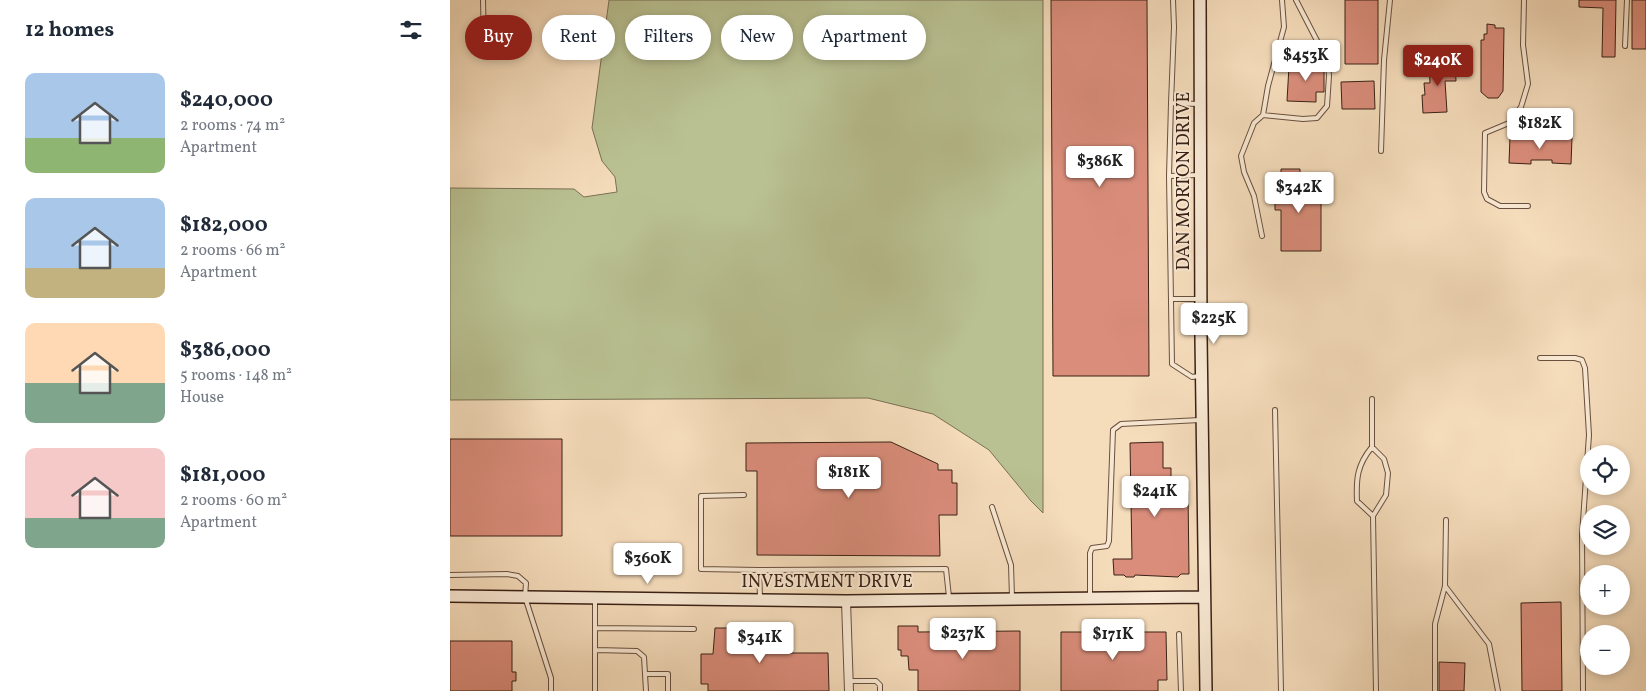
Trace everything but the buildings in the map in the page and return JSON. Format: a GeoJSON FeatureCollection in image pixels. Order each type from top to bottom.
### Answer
{"type":"FeatureCollection","features":[{"type":"Feature","properties":{"kind":"street","name":"DAN MORTON DRIVE"},"geometry":{"type":"LineString","coordinates":[[1200,0],[1202,420],[1206,691]]}},
{"type":"Feature","properties":{"kind":"street","name":"INVESTMENT DRIVE"},"geometry":{"type":"LineString","coordinates":[[450,596],[760,600],[1204,597]]}},
{"type":"Feature","properties":{"kind":"street"},"geometry":{"type":"LineString","coordinates":[[846,600],[849,691]]}},
{"type":"Feature","properties":{"kind":"lane"},"geometry":{"type":"LineString","coordinates":[[483,0],[483,15]]}},
{"type":"Feature","properties":{"kind":"lane"},"geometry":{"type":"LineString","coordinates":[[1173,0],[1170,176],[1172,364],[1192,377],[1202,376]]}},
{"type":"Feature","properties":{"kind":"lane"},"geometry":{"type":"LineString","coordinates":[[1262,236],[1254,196],[1244,172],[1241,156],[1254,123],[1264,115],[1268,86],[1284,27],[1282,0]]}},
{"type":"Feature","properties":{"kind":"lane"},"geometry":{"type":"LineString","coordinates":[[1264,115],[1303,119],[1317,118],[1327,106],[1328,62],[1296,0]]}},
{"type":"Feature","properties":{"kind":"lane"},"geometry":{"type":"LineString","coordinates":[[1381,151],[1384,60],[1390,0]]}},
{"type":"Feature","properties":{"kind":"lane"},"geometry":{"type":"LineString","coordinates":[[1524,0],[1523,45],[1528,84],[1521,107],[1509,123],[1485,133],[1484,192],[1487,199],[1500,206],[1528,206]]}},
{"type":"Feature","properties":{"kind":"lane"},"geometry":{"type":"LineString","coordinates":[[1625,46],[1626,0]]}},
{"type":"Feature","properties":{"kind":"lane"},"geometry":{"type":"LineString","coordinates":[[1171,103],[1201,104]]}},
{"type":"Feature","properties":{"kind":"lane"},"geometry":{"type":"LineString","coordinates":[[1170,176],[1201,175]]}},
{"type":"Feature","properties":{"kind":"lane"},"geometry":{"type":"LineString","coordinates":[[1171,299],[1201,300]]}},
{"type":"Feature","properties":{"kind":"lane"},"geometry":{"type":"LineString","coordinates":[[1540,358],[1575,358],[1582,360],[1585,368],[1589,435],[1582,535],[1583,691]]}},
{"type":"Feature","properties":{"kind":"lane"},"geometry":{"type":"LineString","coordinates":[[1372,399],[1372,447],[1363,457],[1358,470],[1356,486],[1357,501],[1373,516]]}},
{"type":"Feature","properties":{"kind":"lane"},"geometry":{"type":"LineString","coordinates":[[1276,410],[1281,691]]}},
{"type":"Feature","properties":{"kind":"lane"},"geometry":{"type":"LineString","coordinates":[[1090,598],[1090,553],[1092,548],[1107,546],[1109,541],[1113,430],[1121,424],[1202,420]]}},
{"type":"Feature","properties":{"kind":"lane"},"geometry":{"type":"LineString","coordinates":[[1372,447],[1384,459],[1388,473],[1386,495],[1373,516],[1376,691]]}},
{"type":"Feature","properties":{"kind":"lane"},"geometry":{"type":"LineString","coordinates":[[744,495],[701,496],[701,569],[946,569],[949,600]]}},
{"type":"Feature","properties":{"kind":"lane"},"geometry":{"type":"LineString","coordinates":[[992,507],[1011,565],[1012,599]]}},
{"type":"Feature","properties":{"kind":"lane"},"geometry":{"type":"LineString","coordinates":[[1435,691],[1435,624],[1446,586],[1446,520]]}},
{"type":"Feature","properties":{"kind":"lane"},"geometry":{"type":"LineString","coordinates":[[759,570],[760,600]]}},
{"type":"Feature","properties":{"kind":"lane"},"geometry":{"type":"LineString","coordinates":[[450,574],[518,576],[526,583],[525,597],[551,678],[551,691]]}},
{"type":"Feature","properties":{"kind":"lane"},"geometry":{"type":"LineString","coordinates":[[1446,586],[1489,644],[1498,691]]}},
{"type":"Feature","properties":{"kind":"lane"},"geometry":{"type":"LineString","coordinates":[[595,598],[595,691]]}},
{"type":"Feature","properties":{"kind":"lane"},"geometry":{"type":"LineString","coordinates":[[595,628],[694,630]]}},
{"type":"Feature","properties":{"kind":"lane"},"geometry":{"type":"LineString","coordinates":[[1179,634],[1182,691]]}},
{"type":"Feature","properties":{"kind":"lane"},"geometry":{"type":"LineString","coordinates":[[595,650],[637,651],[644,657],[646,691]]}},
{"type":"Feature","properties":{"kind":"lane"},"geometry":{"type":"LineString","coordinates":[[645,674],[668,674],[668,691]]}},
{"type":"Feature","properties":{"kind":"lane"},"geometry":{"type":"LineString","coordinates":[[848,681],[876,681],[880,685],[880,691]]}},
{"type":"Feature","properties":{"kind":"green space"},"geometry":{"type":"Polygon","coordinates":[[[609,0],[1043,0],[1043,513],[989,450],[933,414],[868,398],[450,400],[450,188],[574,189],[584,197],[617,192],[615,177],[602,161],[592,128],[601,60],[615,60],[615,15],[607,15],[609,0]]]}}]}
